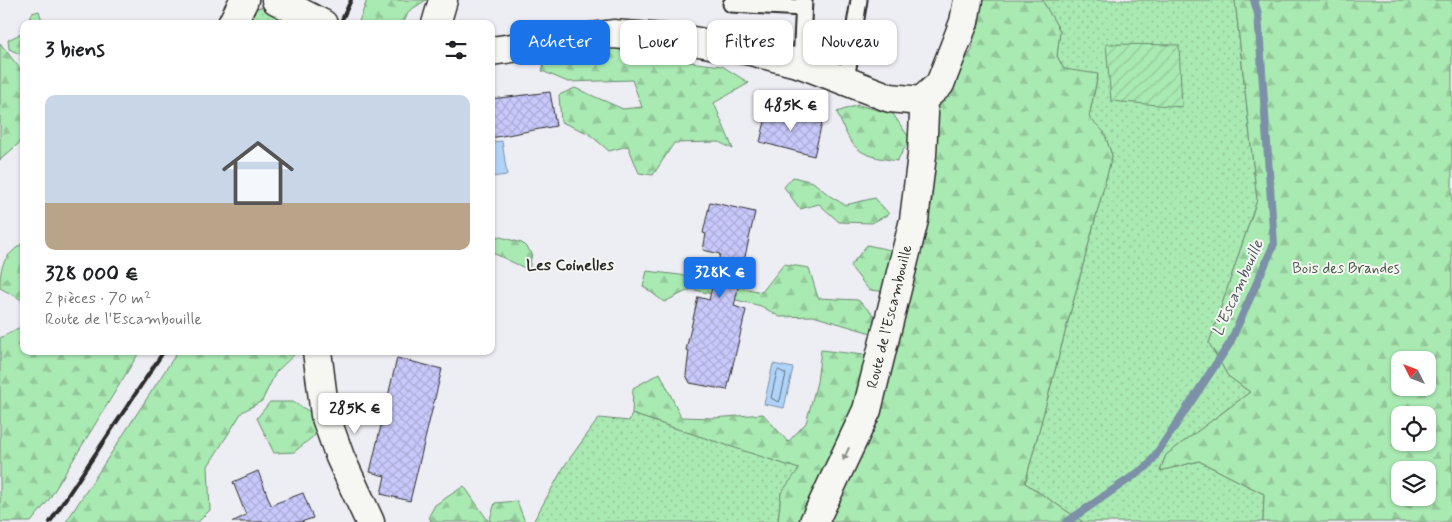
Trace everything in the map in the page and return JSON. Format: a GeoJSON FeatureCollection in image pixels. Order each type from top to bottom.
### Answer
{"type":"FeatureCollection","features":[{"type":"Feature","properties":{"kind":"street"},"geometry":{"type":"LineString","coordinates":[[234,20],[244,0]]}},
{"type":"Feature","properties":{"kind":"street"},"geometry":{"type":"LineString","coordinates":[[276,0],[315,20]]}},
{"type":"Feature","properties":{"kind":"street"},"geometry":{"type":"LineString","coordinates":[[437,20],[443,0]]}},
{"type":"Feature","properties":{"kind":"street"},"geometry":{"type":"LineString","coordinates":[[495,50],[612,34],[687,40],[751,51],[802,64],[890,98],[921,101],[940,84],[964,22],[968,0]]}},
{"type":"Feature","properties":{"kind":"street","name":"Route de l'Escambouille"},"geometry":{"type":"LineString","coordinates":[[814,522],[867,410],[914,220],[922,155],[924,114],[921,101]]}},
{"type":"Feature","properties":{"kind":"street"},"geometry":{"type":"LineString","coordinates":[[318,355],[325,415],[340,457],[370,522]]}},
{"type":"Feature","properties":{"kind":"lane"},"geometry":{"type":"LineString","coordinates":[[846,80],[859,0]]}},
{"type":"Feature","properties":{"kind":"lane"},"geometry":{"type":"LineString","coordinates":[[731,4],[804,4],[802,64]]}},
{"type":"Feature","properties":{"kind":"green space"},"geometry":{"type":"Polygon","coordinates":[[[367,0],[426,0],[409,11],[405,20],[360,20],[367,0]]]}},
{"type":"Feature","properties":{"kind":"green space"},"geometry":{"type":"Polygon","coordinates":[[[979,0],[1042,0],[1060,31],[1057,56],[1064,69],[1098,74],[1089,117],[1104,132],[1112,156],[1025,483],[1083,522],[778,522],[781,493],[799,469],[632,414],[633,388],[660,373],[681,417],[713,418],[763,414],[788,442],[806,423],[817,382],[821,350],[889,358],[932,201],[935,105],[972,50],[979,0]]]}},
{"type":"Feature","properties":{"kind":"green space"},"geometry":{"type":"Polygon","coordinates":[[[1042,0],[1235,0],[1257,200],[1209,343],[1228,376],[1250,392],[1166,455],[1160,471],[1199,461],[1264,494],[1263,522],[1083,522],[1025,483],[1112,156],[1104,132],[1089,117],[1098,75],[1064,70],[1057,56],[1060,31],[1042,0]]]}},
{"type":"Feature","properties":{"kind":"green space","name":"Bois des Brandes"},"geometry":{"type":"Polygon","coordinates":[[[1235,0],[1452,0],[1452,522],[1263,522],[1264,494],[1199,461],[1160,471],[1166,455],[1250,392],[1228,376],[1209,343],[1257,200],[1235,0]]]}},
{"type":"Feature","properties":{"kind":"green space"},"geometry":{"type":"Polygon","coordinates":[[[261,7],[286,20],[245,20],[252,9],[261,7]]]}},
{"type":"Feature","properties":{"kind":"green space"},"geometry":{"type":"Polygon","coordinates":[[[39,11],[42,20],[29,20],[32,13],[39,11]]]}},
{"type":"Feature","properties":{"kind":"green space"},"geometry":{"type":"Polygon","coordinates":[[[20,34],[20,54],[9,49],[8,40],[20,34]]]}},
{"type":"Feature","properties":{"kind":"green space"},"geometry":{"type":"Polygon","coordinates":[[[610,42],[620,51],[620,65],[697,65],[697,63],[722,66],[749,83],[714,103],[733,149],[719,142],[674,143],[653,175],[639,173],[628,146],[609,151],[588,133],[561,122],[559,95],[575,88],[623,109],[642,107],[632,80],[568,82],[542,71],[544,65],[610,65],[610,42]]]}},
{"type":"Feature","properties":{"kind":"green space"},"geometry":{"type":"Polygon","coordinates":[[[0,43],[20,69],[20,142],[0,160],[0,43]]]}},
{"type":"Feature","properties":{"kind":"green space"},"geometry":{"type":"Polygon","coordinates":[[[1106,44],[1179,45],[1182,107],[1111,101],[1106,44]]]}},
{"type":"Feature","properties":{"kind":"green space"},"geometry":{"type":"Polygon","coordinates":[[[858,105],[893,114],[910,139],[897,161],[864,153],[852,143],[837,112],[858,105]]]}},
{"type":"Feature","properties":{"kind":"green space"},"geometry":{"type":"Polygon","coordinates":[[[793,177],[813,182],[845,205],[875,198],[889,214],[872,223],[839,222],[819,204],[800,209],[784,187],[793,177]]]}},
{"type":"Feature","properties":{"kind":"green space"},"geometry":{"type":"Polygon","coordinates":[[[497,236],[522,243],[532,253],[529,270],[495,254],[497,236]]]}},
{"type":"Feature","properties":{"kind":"green space"},"geometry":{"type":"Polygon","coordinates":[[[20,245],[20,299],[0,288],[2,266],[12,252],[20,245]]]}},
{"type":"Feature","properties":{"kind":"green space"},"geometry":{"type":"Polygon","coordinates":[[[867,245],[895,251],[890,292],[869,290],[850,266],[867,245]]]}},
{"type":"Feature","properties":{"kind":"green space"},"geometry":{"type":"Polygon","coordinates":[[[784,264],[809,268],[818,298],[858,300],[880,321],[871,333],[813,316],[780,317],[761,306],[691,289],[664,302],[643,286],[647,271],[688,276],[762,292],[784,264]]]}},
{"type":"Feature","properties":{"kind":"green space"},"geometry":{"type":"Polygon","coordinates":[[[20,327],[20,355],[138,355],[48,501],[31,522],[0,522],[0,338],[20,327]]]}},
{"type":"Feature","properties":{"kind":"green space"},"geometry":{"type":"Polygon","coordinates":[[[175,355],[294,355],[276,372],[262,401],[242,412],[208,466],[210,510],[198,522],[66,522],[175,355]]]}},
{"type":"Feature","properties":{"kind":"green space"},"geometry":{"type":"Polygon","coordinates":[[[270,402],[293,402],[317,416],[315,435],[294,452],[274,453],[257,418],[270,402]]]}},
{"type":"Feature","properties":{"kind":"green space"},"geometry":{"type":"Polygon","coordinates":[[[632,414],[800,469],[781,493],[778,522],[533,522],[565,465],[599,418],[629,421],[632,414]]]}},
{"type":"Feature","properties":{"kind":"green space"},"geometry":{"type":"Polygon","coordinates":[[[464,486],[489,522],[431,522],[429,516],[435,505],[464,486]]]}},
{"type":"Feature","properties":{"kind":"green space"},"geometry":{"type":"Polygon","coordinates":[[[517,501],[525,522],[489,522],[495,503],[517,501]]]}},
{"type":"Feature","properties":{"kind":"water"},"geometry":{"type":"Polygon","coordinates":[[[502,141],[507,175],[495,176],[495,142],[502,141]]]}},
{"type":"Feature","properties":{"kind":"water"},"geometry":{"type":"Polygon","coordinates":[[[773,364],[793,368],[784,408],[764,404],[773,364]]]}},
{"type":"Feature","properties":{"kind":"building"},"geometry":{"type":"Polygon","coordinates":[[[550,92],[556,126],[495,137],[495,99],[550,92]]]}},
{"type":"Feature","properties":{"kind":"building"},"geometry":{"type":"Polygon","coordinates":[[[768,109],[822,123],[814,156],[760,142],[768,109]]]}},
{"type":"Feature","properties":{"kind":"building"},"geometry":{"type":"Polygon","coordinates":[[[710,202],[755,212],[734,306],[746,310],[727,390],[690,383],[686,375],[689,351],[686,350],[698,297],[709,300],[720,254],[703,250],[706,234],[703,233],[710,202]]]}},
{"type":"Feature","properties":{"kind":"building"},"geometry":{"type":"Polygon","coordinates":[[[397,358],[442,369],[410,501],[381,494],[385,476],[370,472],[397,358]]]}},
{"type":"Feature","properties":{"kind":"building"},"geometry":{"type":"Polygon","coordinates":[[[258,471],[271,505],[303,493],[313,518],[301,522],[232,522],[246,515],[233,482],[258,471]]]}},
{"type":"Feature","properties":{"kind":"waterway","name":"L'Escambouille"},"geometry":{"type":"LineString","coordinates":[[1067,522],[1149,465],[1230,343],[1274,244],[1258,14],[1254,0]]}},
{"type":"Feature","properties":{"kind":"railway"},"geometry":{"type":"LineString","coordinates":[[342,20],[351,0]]}},
{"type":"Feature","properties":{"kind":"railway"},"geometry":{"type":"LineString","coordinates":[[50,522],[161,355]]}},
{"type":"Feature","properties":{"kind":"district","name":"Les Coinelles"},"geometry":{"type":"Point","coordinates":[570,265]}}]}
